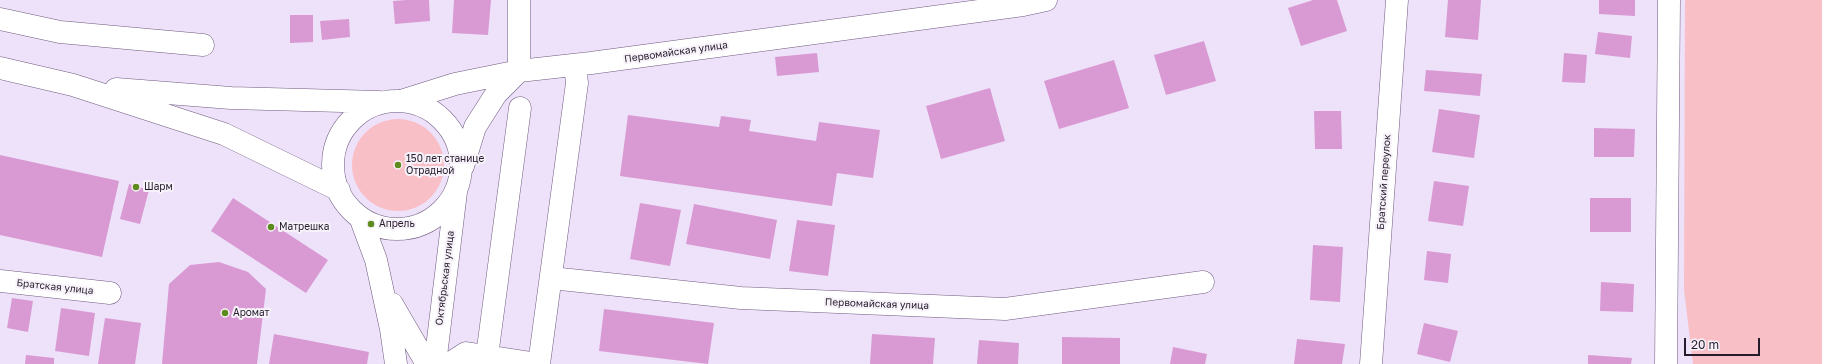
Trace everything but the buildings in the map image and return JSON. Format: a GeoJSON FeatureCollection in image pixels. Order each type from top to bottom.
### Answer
{"type":"FeatureCollection","features":[{"type":"Feature","properties":{"kind":"street"},"geometry":{"type":"LineString","coordinates":[[392,102],[366,109],[349,122],[338,139],[333,159],[334,179],[342,198],[354,213],[360,217],[371,224],[390,229],[410,228],[429,221],[445,209],[456,192],[475,127],[496,94],[518,71],[519,0]]}},
{"type":"Feature","properties":{"kind":"street","name":"Первомайская улица"},"geometry":{"type":"LineString","coordinates":[[392,102],[455,84],[518,71],[575,65],[1024,5],[1046,0]]}},
{"type":"Feature","properties":{"kind":"street","name":"Братский переулок"},"geometry":{"type":"LineString","coordinates":[[1371,364],[1397,0]]}},
{"type":"Feature","properties":{"kind":"street"},"geometry":{"type":"LineString","coordinates":[[1666,364],[1669,0]]}},
{"type":"Feature","properties":{"kind":"street"},"geometry":{"type":"LineString","coordinates":[[0,19],[60,32],[203,45]]}},
{"type":"Feature","properties":{"kind":"street"},"geometry":{"type":"LineString","coordinates":[[449,364],[466,353],[539,364],[577,83],[575,65]]}},
{"type":"Feature","properties":{"kind":"street"},"geometry":{"type":"LineString","coordinates":[[0,68],[73,85],[224,134],[339,190]]}},
{"type":"Feature","properties":{"kind":"street"},"geometry":{"type":"LineString","coordinates":[[73,85],[231,98],[392,102],[421,105],[439,116],[452,132],[460,151],[462,171]]}},
{"type":"Feature","properties":{"kind":"street"},"geometry":{"type":"LineString","coordinates":[[487,356],[520,108]]}},
{"type":"Feature","properties":{"kind":"street","name":"Октябрьская улица"},"geometry":{"type":"LineString","coordinates":[[435,364],[456,192]]}},
{"type":"Feature","properties":{"kind":"street"},"geometry":{"type":"LineString","coordinates":[[360,217],[376,260],[383,290],[396,364]]}},
{"type":"Feature","properties":{"kind":"street","name":"Первомайская улица"},"geometry":{"type":"LineString","coordinates":[[551,278],[741,298],[1005,309],[1203,282]]}},
{"type":"Feature","properties":{"kind":"street","name":"Братская улица"},"geometry":{"type":"LineString","coordinates":[[0,281],[110,293]]}},
{"type":"Feature","properties":{"kind":"street"},"geometry":{"type":"LineString","coordinates":[[383,290],[427,364]]}},
{"type":"Feature","properties":{"kind":"shaded area"},"geometry":{"type":"Polygon","coordinates":[[[1685,0],[1822,0],[1822,364],[1693,364],[1684,290],[1685,0]]]}},
{"type":"Feature","properties":{"kind":"shaded area"},"geometry":{"type":"Polygon","coordinates":[[[398,119],[416,122],[431,132],[441,147],[444,165],[441,183],[431,198],[416,208],[398,211],[380,208],[365,198],[355,183],[352,165],[355,147],[365,132],[380,122],[398,119]]]}},
{"type":"Feature","properties":{"kind":"place","name":"150 лет станице Отрадной"},"geometry":{"type":"Point","coordinates":[398,165]}},
{"type":"Feature","properties":{"kind":"place","name":"Шарм"},"geometry":{"type":"Point","coordinates":[136,187]}},
{"type":"Feature","properties":{"kind":"place","name":"Апрель"},"geometry":{"type":"Point","coordinates":[371,224]}},
{"type":"Feature","properties":{"kind":"place","name":"Матрешка"},"geometry":{"type":"Point","coordinates":[271,227]}},
{"type":"Feature","properties":{"kind":"place","name":"Аромат"},"geometry":{"type":"Point","coordinates":[225,313]}}]}
